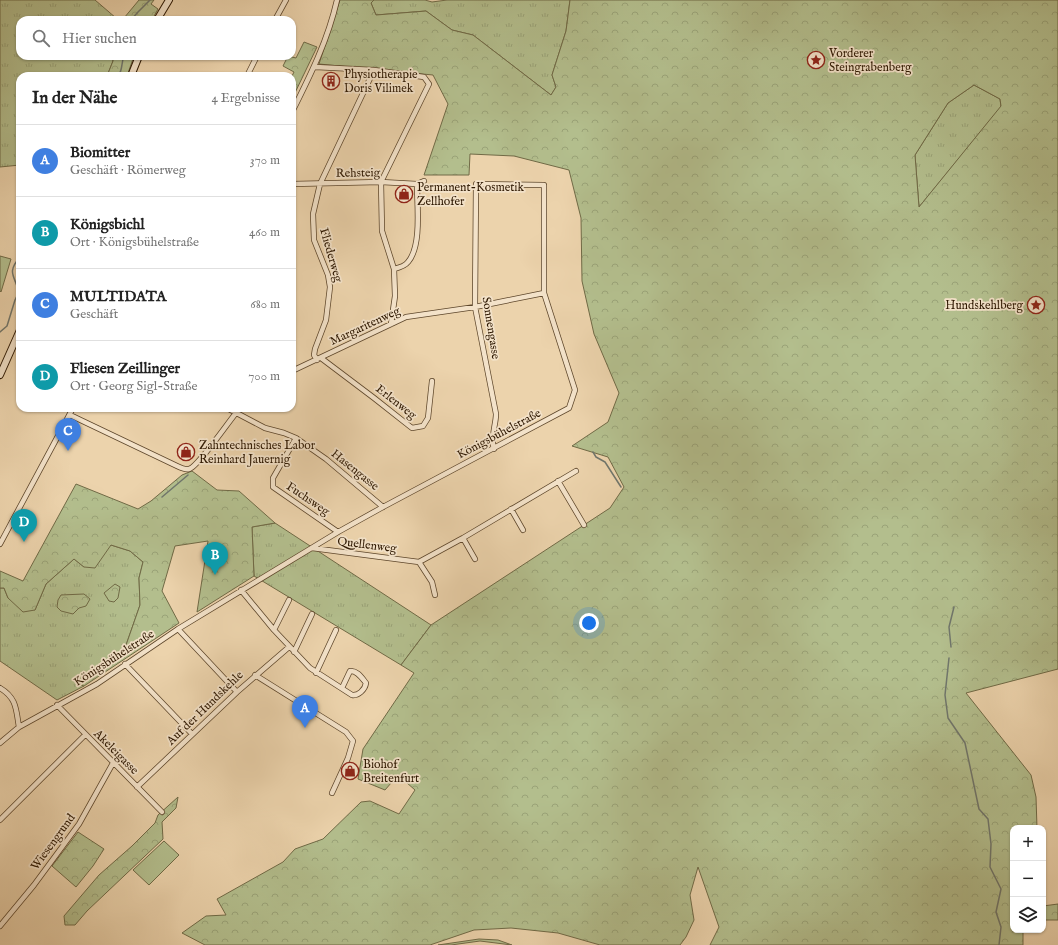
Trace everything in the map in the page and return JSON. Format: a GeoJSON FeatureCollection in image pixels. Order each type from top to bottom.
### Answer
{"type":"FeatureCollection","features":[{"type":"Feature","properties":{"kind":"main road"},"geometry":{"type":"LineString","coordinates":[[159,16],[169,0]]}},
{"type":"Feature","properties":{"kind":"main road"},"geometry":{"type":"LineString","coordinates":[[133,72],[137,60]]}},
{"type":"Feature","properties":{"kind":"main road"},"geometry":{"type":"LineString","coordinates":[[0,375],[16,339]]}},
{"type":"Feature","properties":{"kind":"street"},"geometry":{"type":"LineString","coordinates":[[277,16],[286,0]]}},
{"type":"Feature","properties":{"kind":"street"},"geometry":{"type":"LineString","coordinates":[[296,104],[315,67],[333,18],[337,0]]}},
{"type":"Feature","properties":{"kind":"street"},"geometry":{"type":"LineString","coordinates":[[249,72],[255,60]]}},
{"type":"Feature","properties":{"kind":"street"},"geometry":{"type":"LineString","coordinates":[[315,67],[374,70],[424,77],[429,84],[381,182],[382,231],[394,269],[395,296],[391,324]]}},
{"type":"Feature","properties":{"kind":"street","name":"Fliederweg"},"geometry":{"type":"LineString","coordinates":[[319,359],[314,355],[315,349],[326,320],[330,293],[328,275],[315,244],[313,235],[313,214],[320,184],[374,70]]}},
{"type":"Feature","properties":{"kind":"street","name":"Rehsteig"},"geometry":{"type":"LineString","coordinates":[[296,184],[381,182],[417,184],[424,181]]}},
{"type":"Feature","properties":{"kind":"street"},"geometry":{"type":"LineString","coordinates":[[394,269],[408,264],[414,251],[417,184]]}},
{"type":"Feature","properties":{"kind":"street","name":"Sonnengasse"},"geometry":{"type":"LineString","coordinates":[[494,449],[492,439],[496,424],[496,414],[475,307],[476,184],[544,185]]}},
{"type":"Feature","properties":{"kind":"street","name":"Königsbühelstraße"},"geometry":{"type":"LineString","coordinates":[[0,744],[19,727],[97,684],[178,629],[338,532],[569,408],[575,390],[544,293],[544,185]]}},
{"type":"Feature","properties":{"kind":"street","name":"Margaritenweg"},"geometry":{"type":"LineString","coordinates":[[296,369],[406,317],[475,307],[544,293]]}},
{"type":"Feature","properties":{"kind":"street","name":"Erlenweg"},"geometry":{"type":"LineString","coordinates":[[319,359],[374,398],[412,428],[423,426],[428,418],[432,382]]}},
{"type":"Feature","properties":{"kind":"street"},"geometry":{"type":"LineString","coordinates":[[0,544],[71,412]]}},
{"type":"Feature","properties":{"kind":"street"},"geometry":{"type":"LineString","coordinates":[[70,415],[185,469],[189,469],[193,467],[236,413]]}},
{"type":"Feature","properties":{"kind":"street","name":"Hasengasse"},"geometry":{"type":"LineString","coordinates":[[236,413],[265,428],[296,438],[326,459],[383,507]]}},
{"type":"Feature","properties":{"kind":"street","name":"Fuchsweg"},"geometry":{"type":"LineString","coordinates":[[296,438],[273,478],[273,487],[338,532]]}},
{"type":"Feature","properties":{"kind":"street"},"geometry":{"type":"LineString","coordinates":[[436,596],[432,582],[419,562],[463,538],[576,471]]}},
{"type":"Feature","properties":{"kind":"street"},"geometry":{"type":"LineString","coordinates":[[558,481],[584,525]]}},
{"type":"Feature","properties":{"kind":"street"},"geometry":{"type":"LineString","coordinates":[[511,509],[523,530]]}},
{"type":"Feature","properties":{"kind":"street"},"geometry":{"type":"LineString","coordinates":[[463,538],[475,558]]}},
{"type":"Feature","properties":{"kind":"street","name":"Quellenweg"},"geometry":{"type":"LineString","coordinates":[[312,548],[419,562]]}},
{"type":"Feature","properties":{"kind":"street"},"geometry":{"type":"LineString","coordinates":[[241,590],[274,630],[316,673],[352,695],[356,695],[365,687],[366,683],[353,670],[350,671],[342,688]]}},
{"type":"Feature","properties":{"kind":"street"},"geometry":{"type":"LineString","coordinates":[[274,630],[289,600]]}},
{"type":"Feature","properties":{"kind":"street"},"geometry":{"type":"LineString","coordinates":[[294,652],[312,614]]}},
{"type":"Feature","properties":{"kind":"street"},"geometry":{"type":"LineString","coordinates":[[178,629],[237,692]]}},
{"type":"Feature","properties":{"kind":"street"},"geometry":{"type":"LineString","coordinates":[[316,673],[336,630]]}},
{"type":"Feature","properties":{"kind":"street","name":"Auf der Hundskehle"},"geometry":{"type":"LineString","coordinates":[[137,788],[255,675],[289,646]]}},
{"type":"Feature","properties":{"kind":"street"},"geometry":{"type":"LineString","coordinates":[[125,664],[192,734]]}},
{"type":"Feature","properties":{"kind":"street"},"geometry":{"type":"LineString","coordinates":[[255,675],[346,732],[353,741],[348,758],[332,793]]}},
{"type":"Feature","properties":{"kind":"street"},"geometry":{"type":"LineString","coordinates":[[0,688],[13,699],[18,714],[19,727]]}},
{"type":"Feature","properties":{"kind":"street","name":"Akeleigasse"},"geometry":{"type":"LineString","coordinates":[[57,706],[162,812]]}},
{"type":"Feature","properties":{"kind":"street"},"geometry":{"type":"LineString","coordinates":[[0,820],[85,735]]}},
{"type":"Feature","properties":{"kind":"street","name":"Wiesengrund"},"geometry":{"type":"LineString","coordinates":[[0,926],[34,885],[79,824],[113,763]]}},
{"type":"Feature","properties":{"kind":"green space"},"geometry":{"type":"Polygon","coordinates":[[[0,0],[95,0],[114,16],[16,16],[16,60],[113,61],[109,72],[16,72],[16,165],[0,167],[0,0]]]}},
{"type":"Feature","properties":{"kind":"green space"},"geometry":{"type":"Polygon","coordinates":[[[139,0],[154,0],[151,4],[158,9],[154,16],[126,16],[139,0]]]}},
{"type":"Feature","properties":{"kind":"green space"},"geometry":{"type":"Polygon","coordinates":[[[340,0],[374,0],[371,3],[376,15],[426,11],[452,30],[473,35],[551,95],[556,87],[552,75],[566,31],[570,0],[1058,0],[1058,669],[966,693],[1031,775],[1036,797],[1037,825],[1010,825],[1010,933],[1023,933],[1023,945],[710,945],[719,927],[698,867],[690,895],[694,920],[686,937],[680,945],[600,945],[558,933],[511,928],[474,930],[430,945],[205,945],[182,933],[206,916],[226,915],[217,899],[283,862],[295,849],[323,839],[361,802],[370,801],[399,814],[415,790],[398,775],[385,790],[358,779],[363,749],[414,673],[401,665],[431,625],[610,508],[624,487],[608,457],[572,446],[608,422],[619,393],[594,334],[582,281],[581,218],[569,170],[514,156],[470,154],[469,175],[424,175],[448,104],[433,75],[319,64],[340,0]],[[974,85],[948,103],[915,155],[919,207],[1001,106],[1000,99],[974,85]]]}},
{"type":"Feature","properties":{"kind":"green space"},"geometry":{"type":"Polygon","coordinates":[[[374,0],[425,0],[432,2],[447,0],[570,0],[566,31],[552,75],[556,87],[551,95],[473,35],[452,30],[426,11],[376,15],[371,3],[374,0]]]}},
{"type":"Feature","properties":{"kind":"green space"},"geometry":{"type":"Polygon","coordinates":[[[304,42],[317,47],[296,91],[296,72],[283,66],[286,60],[296,60],[304,42]]]}},
{"type":"Feature","properties":{"kind":"green space"},"geometry":{"type":"Polygon","coordinates":[[[133,60],[128,72],[109,72],[113,61],[133,60]]]}},
{"type":"Feature","properties":{"kind":"green space"},"geometry":{"type":"Polygon","coordinates":[[[974,85],[1000,99],[1001,107],[919,207],[915,155],[948,103],[974,85]]]}},
{"type":"Feature","properties":{"kind":"green space"},"geometry":{"type":"Polygon","coordinates":[[[0,256],[11,259],[1,292],[0,291],[0,256]]]}},
{"type":"Feature","properties":{"kind":"green space"},"geometry":{"type":"Polygon","coordinates":[[[192,471],[217,490],[239,491],[275,523],[252,527],[254,576],[197,612],[208,541],[175,546],[162,591],[179,623],[84,686],[78,684],[100,672],[125,648],[140,605],[139,578],[143,562],[130,551],[111,545],[95,568],[84,567],[74,559],[46,584],[35,610],[23,612],[8,598],[4,588],[0,588],[0,571],[23,581],[76,484],[138,509],[151,501],[182,475],[192,471]]]}},
{"type":"Feature","properties":{"kind":"green space"},"geometry":{"type":"Polygon","coordinates":[[[275,523],[431,625],[401,665],[254,576],[252,527],[275,523]]]}},
{"type":"Feature","properties":{"kind":"green space"},"geometry":{"type":"Polygon","coordinates":[[[111,545],[130,551],[143,562],[139,578],[140,605],[125,648],[100,672],[79,684],[84,686],[57,700],[0,661],[0,588],[4,588],[8,598],[35,610],[46,584],[74,559],[84,567],[111,545]]]}},
{"type":"Feature","properties":{"kind":"green space"},"geometry":{"type":"Polygon","coordinates":[[[115,584],[120,587],[118,598],[114,602],[109,601],[104,593],[115,584]]]}},
{"type":"Feature","properties":{"kind":"green space"},"geometry":{"type":"Polygon","coordinates":[[[84,594],[90,599],[86,606],[79,608],[73,614],[61,611],[57,607],[58,600],[61,595],[84,594]]]}},
{"type":"Feature","properties":{"kind":"green space"},"geometry":{"type":"Polygon","coordinates":[[[178,797],[176,808],[162,822],[163,839],[87,911],[75,925],[65,925],[64,916],[99,875],[132,846],[155,823],[158,815],[178,797]]]}},
{"type":"Feature","properties":{"kind":"green space"},"geometry":{"type":"Polygon","coordinates":[[[78,832],[104,849],[93,866],[76,887],[52,866],[78,832]]]}},
{"type":"Feature","properties":{"kind":"green space"},"geometry":{"type":"Polygon","coordinates":[[[164,841],[179,855],[149,885],[133,870],[164,841]]]}},
{"type":"Feature","properties":{"kind":"green space"},"geometry":{"type":"Polygon","coordinates":[[[1058,904],[1058,920],[1046,920],[1046,906],[1058,904]]]}},
{"type":"Feature","properties":{"kind":"green space"},"geometry":{"type":"Polygon","coordinates":[[[479,939],[498,940],[512,945],[480,941],[451,945],[438,945],[479,939]]]}},
{"type":"Feature","properties":{"kind":"waterway"},"geometry":{"type":"LineString","coordinates":[[134,16],[150,0]]}},
{"type":"Feature","properties":{"kind":"waterway"},"geometry":{"type":"LineString","coordinates":[[120,72],[122,60]]}},
{"type":"Feature","properties":{"kind":"waterway"},"geometry":{"type":"LineString","coordinates":[[16,262],[12,271],[16,283]]}},
{"type":"Feature","properties":{"kind":"waterway"},"geometry":{"type":"LineString","coordinates":[[0,332],[7,326],[16,298]]}},
{"type":"Feature","properties":{"kind":"waterway"},"geometry":{"type":"LineString","coordinates":[[593,452],[596,457],[605,462],[621,487]]}},
{"type":"Feature","properties":{"kind":"waterway"},"geometry":{"type":"LineString","coordinates":[[162,497],[188,475]]}},
{"type":"Feature","properties":{"kind":"waterway"},"geometry":{"type":"LineString","coordinates":[[951,647],[949,627],[954,607]]}},
{"type":"Feature","properties":{"kind":"waterway"},"geometry":{"type":"LineString","coordinates":[[949,658],[945,695],[948,718],[965,743],[979,809],[988,819],[991,844],[990,867],[1001,889],[996,912],[1001,927],[999,945]]}},
{"type":"Feature","properties":{"kind":"place","name":"Vorderer Steingrabenberg"},"geometry":{"type":"Point","coordinates":[816,60]}},
{"type":"Feature","properties":{"kind":"place","name":"Physiotherapie Doris Vilimek"},"geometry":{"type":"Point","coordinates":[331,81]}},
{"type":"Feature","properties":{"kind":"place","name":"Permanent-Kosmetik Zellhofer"},"geometry":{"type":"Point","coordinates":[404,194]}},
{"type":"Feature","properties":{"kind":"place","name":"Hundskehlberg"},"geometry":{"type":"Point","coordinates":[1036,305]}},
{"type":"Feature","properties":{"kind":"place","name":"MULTIDATA"},"geometry":{"type":"Point","coordinates":[68,451]}},
{"type":"Feature","properties":{"kind":"place","name":"Zahntechnisches Labor Reinhard Jauernig"},"geometry":{"type":"Point","coordinates":[186,452]}},
{"type":"Feature","properties":{"kind":"place","name":"Fliesen Zeillinger"},"geometry":{"type":"Point","coordinates":[24,542]}},
{"type":"Feature","properties":{"kind":"place","name":"Königsbichl"},"geometry":{"type":"Point","coordinates":[215,575]}},
{"type":"Feature","properties":{"kind":"place","name":"Biomitter"},"geometry":{"type":"Point","coordinates":[305,728]}},
{"type":"Feature","properties":{"kind":"place","name":"Biohof Breitenfurt"},"geometry":{"type":"Point","coordinates":[350,771]}}]}
